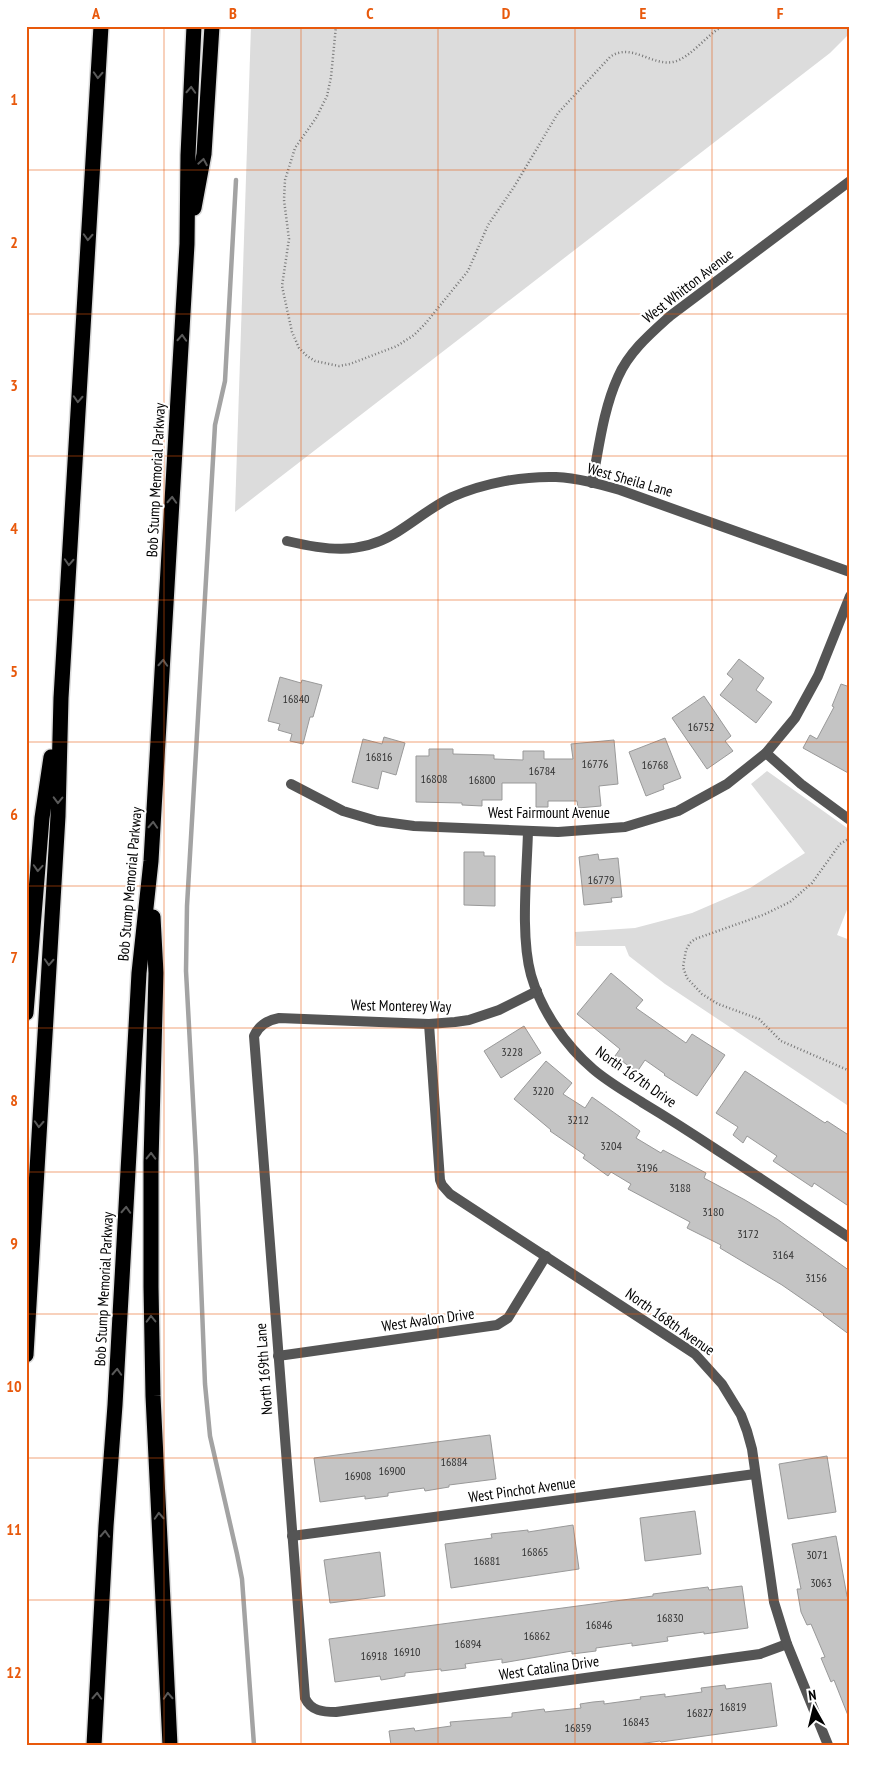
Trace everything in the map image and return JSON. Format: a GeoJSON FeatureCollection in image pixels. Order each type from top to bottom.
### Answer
{"type":"FeatureCollection","features":[{"type":"Feature","properties":{"kind":"highway"},"geometry":{"type":"LineString","coordinates":[[26,1355],[57,826],[61,698],[100,26]]}},
{"type":"Feature","properties":{"kind":"highway","name":"Bob Stump Memorial Parkway"},"geometry":{"type":"LineString","coordinates":[[94,1745],[140,973],[150,873],[187,244],[188,155],[194,26]]}},
{"type":"Feature","properties":{"kind":"highway"},"geometry":{"type":"LineString","coordinates":[[187,244],[204,154],[212,26]]}},
{"type":"Feature","properties":{"kind":"highway"},"geometry":{"type":"LineString","coordinates":[[26,1013],[42,818],[61,698]]}},
{"type":"Feature","properties":{"kind":"highway"},"geometry":{"type":"LineString","coordinates":[[150,873],[156,973],[151,1144],[151,1307],[154,1415],[170,1745]]}},
{"type":"Feature","properties":{"kind":"street","name":"West Whitton Avenue"},"geometry":{"type":"LineString","coordinates":[[592,483],[608,406],[618,377],[630,357],[646,337],[670,316],[850,181]]}},
{"type":"Feature","properties":{"kind":"street","name":"West Sheila Lane"},"geometry":{"type":"LineString","coordinates":[[287,542],[318,549],[348,550],[371,545],[393,535],[426,512],[453,497],[488,485],[521,478],[557,477],[592,483],[659,503],[850,572]]}},
{"type":"Feature","properties":{"kind":"street","name":"West Fairmount Avenue"},"geometry":{"type":"LineString","coordinates":[[291,784],[343,811],[377,822],[414,826],[558,832],[625,827],[678,811],[727,784],[766,753],[795,718],[818,676],[850,596]]}},
{"type":"Feature","properties":{"kind":"street"},"geometry":{"type":"LineString","coordinates":[[766,753],[801,784],[850,820]]}},
{"type":"Feature","properties":{"kind":"street","name":"North 167th Drive"},"geometry":{"type":"LineString","coordinates":[[528,831],[526,939],[531,974],[537,992],[562,1035],[594,1069],[618,1087],[751,1171],[850,1238]]}},
{"type":"Feature","properties":{"kind":"street","name":"West Monterey Way"},"geometry":{"type":"LineString","coordinates":[[260,1026],[280,1018],[429,1024],[455,1022],[499,1010],[537,992]]}},
{"type":"Feature","properties":{"kind":"street","name":"North 168th Avenue"},"geometry":{"type":"LineString","coordinates":[[429,1024],[440,1180],[442,1185],[450,1194],[695,1354],[722,1384],[741,1415],[752,1449],[774,1602],[788,1644],[828,1745]]}},
{"type":"Feature","properties":{"kind":"street","name":"North 169th Lane"},"geometry":{"type":"LineString","coordinates":[[260,1026],[254,1036],[254,1042],[304,1691],[308,1703],[314,1709]]}},
{"type":"Feature","properties":{"kind":"street","name":"West Avalon Drive"},"geometry":{"type":"LineString","coordinates":[[278,1356],[497,1325],[508,1318],[546,1256]]}},
{"type":"Feature","properties":{"kind":"street","name":"West Pinchot Avenue"},"geometry":{"type":"LineString","coordinates":[[292,1536],[756,1474]]}},
{"type":"Feature","properties":{"kind":"street","name":"West Catalina Drive"},"geometry":{"type":"LineString","coordinates":[[314,1709],[336,1712],[731,1658],[760,1654],[788,1644]]}},
{"type":"Feature","properties":{"kind":"path"},"geometry":{"type":"LineString","coordinates":[[336,26],[331,77],[327,96],[316,118],[295,148],[285,180],[284,200],[289,239],[282,286],[292,332],[299,348],[307,356],[339,366],[350,364],[397,346],[414,335],[425,324],[468,271],[488,225],[514,187],[558,113],[610,57],[616,53],[629,52],[660,61],[674,62],[688,54],[723,26]]}},
{"type":"Feature","properties":{"kind":"path"},"geometry":{"type":"LineString","coordinates":[[850,838],[840,844],[812,883],[790,902],[764,915],[695,939],[686,950],[683,963],[684,972],[690,983],[709,999],[718,1004],[752,1015],[781,1041],[850,1071]]}},
{"type":"Feature","properties":{"kind":"shaded area"},"geometry":{"type":"Polygon","coordinates":[[[251,26],[850,26],[850,33],[830,53],[235,512],[251,26]]]}},
{"type":"Feature","properties":{"kind":"shaded area"},"geometry":{"type":"Polygon","coordinates":[[[767,771],[850,830],[850,902],[837,935],[850,940],[850,1107],[665,984],[629,956],[625,946],[576,946],[575,932],[635,928],[692,913],[750,888],[805,853],[751,784],[767,771]]]}},
{"type":"Feature","properties":{"kind":"building"},"geometry":{"type":"Polygon","coordinates":[[[739,659],[764,678],[756,690],[772,702],[756,723],[720,695],[733,679],[727,674],[739,659]]]}},
{"type":"Feature","properties":{"kind":"building"},"geometry":{"type":"Polygon","coordinates":[[[280,677],[301,683],[302,680],[322,685],[313,717],[310,717],[303,744],[290,741],[292,734],[278,730],[280,724],[268,721],[280,677]]]}},
{"type":"Feature","properties":{"kind":"building"},"geometry":{"type":"Polygon","coordinates":[[[841,684],[850,687],[850,774],[803,748],[810,735],[817,739],[834,707],[832,706],[841,684]]]}},
{"type":"Feature","properties":{"kind":"building"},"geometry":{"type":"Polygon","coordinates":[[[704,696],[731,736],[725,741],[733,751],[707,769],[672,718],[704,696]]]}},
{"type":"Feature","properties":{"kind":"building"},"geometry":{"type":"Polygon","coordinates":[[[384,737],[405,743],[396,775],[382,771],[378,789],[352,782],[363,739],[382,744],[384,737]]]}},
{"type":"Feature","properties":{"kind":"building"},"geometry":{"type":"Polygon","coordinates":[[[665,738],[681,778],[663,785],[664,789],[646,796],[629,752],[665,738]]]}},
{"type":"Feature","properties":{"kind":"building"},"geometry":{"type":"Polygon","coordinates":[[[614,740],[618,784],[599,786],[601,806],[578,808],[577,801],[548,801],[548,807],[536,807],[536,783],[502,783],[502,800],[482,800],[482,806],[462,805],[462,803],[416,802],[416,756],[429,756],[429,749],[453,749],[453,754],[494,755],[494,759],[523,760],[523,751],[544,751],[544,759],[573,759],[571,744],[614,740]]]}},
{"type":"Feature","properties":{"kind":"building"},"geometry":{"type":"Polygon","coordinates":[[[464,852],[484,852],[484,856],[495,856],[495,906],[464,905],[464,852]]]}},
{"type":"Feature","properties":{"kind":"building"},"geometry":{"type":"Polygon","coordinates":[[[598,854],[599,860],[618,858],[622,897],[611,898],[612,902],[584,905],[579,857],[598,854]]]}},
{"type":"Feature","properties":{"kind":"building"},"geometry":{"type":"Polygon","coordinates":[[[611,973],[643,1000],[636,1008],[686,1043],[692,1034],[725,1055],[697,1096],[664,1075],[645,1060],[637,1072],[615,1056],[620,1049],[577,1014],[611,973]]]}},
{"type":"Feature","properties":{"kind":"building"},"geometry":{"type":"Polygon","coordinates":[[[524,1026],[541,1053],[501,1078],[484,1051],[524,1026]]]}},
{"type":"Feature","properties":{"kind":"building"},"geometry":{"type":"Polygon","coordinates":[[[546,1061],[572,1083],[563,1094],[585,1108],[592,1097],[640,1131],[636,1138],[661,1153],[663,1150],[706,1173],[704,1178],[777,1219],[850,1271],[850,1335],[824,1314],[782,1285],[720,1248],[721,1245],[687,1228],[690,1222],[628,1189],[631,1184],[611,1172],[608,1176],[583,1158],[585,1155],[550,1131],[514,1099],[546,1061]]]}},
{"type":"Feature","properties":{"kind":"building"},"geometry":{"type":"Polygon","coordinates":[[[745,1071],[825,1123],[827,1121],[850,1136],[850,1207],[814,1183],[812,1187],[773,1161],[777,1156],[747,1136],[743,1143],[733,1135],[738,1127],[716,1113],[745,1071]]]}},
{"type":"Feature","properties":{"kind":"building"},"geometry":{"type":"Polygon","coordinates":[[[490,1435],[496,1479],[449,1485],[449,1487],[425,1491],[424,1488],[388,1493],[388,1496],[365,1499],[365,1496],[320,1502],[314,1458],[490,1435]]]}},
{"type":"Feature","properties":{"kind":"building"},"geometry":{"type":"Polygon","coordinates":[[[827,1456],[836,1512],[788,1519],[779,1464],[827,1456]]]}},
{"type":"Feature","properties":{"kind":"building"},"geometry":{"type":"Polygon","coordinates":[[[695,1511],[701,1554],[645,1561],[640,1518],[695,1511]]]}},
{"type":"Feature","properties":{"kind":"building"},"geometry":{"type":"Polygon","coordinates":[[[573,1525],[579,1569],[451,1588],[445,1544],[492,1538],[491,1534],[528,1530],[528,1532],[573,1525]]]}},
{"type":"Feature","properties":{"kind":"building"},"geometry":{"type":"Polygon","coordinates":[[[836,1536],[847,1596],[850,1603],[849,1718],[834,1680],[831,1682],[821,1658],[825,1657],[811,1624],[807,1625],[801,1612],[797,1589],[801,1589],[792,1544],[836,1536]]]}},
{"type":"Feature","properties":{"kind":"building"},"geometry":{"type":"Polygon","coordinates":[[[380,1552],[385,1596],[330,1603],[324,1560],[380,1552]]]}},
{"type":"Feature","properties":{"kind":"building"},"geometry":{"type":"Polygon","coordinates":[[[742,1586],[748,1628],[667,1637],[668,1641],[632,1646],[632,1643],[596,1648],[596,1651],[572,1654],[572,1651],[502,1663],[502,1659],[465,1664],[466,1668],[405,1673],[405,1676],[381,1680],[380,1676],[335,1682],[329,1639],[653,1596],[653,1594],[708,1587],[709,1590],[742,1586]]]}},
{"type":"Feature","properties":{"kind":"building"},"geometry":{"type":"Polygon","coordinates":[[[771,1683],[777,1726],[631,1745],[391,1745],[389,1731],[414,1728],[415,1731],[451,1726],[450,1722],[512,1717],[512,1713],[544,1709],[545,1712],[581,1708],[580,1704],[593,1702],[604,1701],[604,1704],[641,1699],[640,1697],[665,1694],[665,1697],[702,1692],[701,1688],[725,1685],[726,1689],[771,1683]]]}},
{"type":"Feature","properties":{"kind":"waterway"},"geometry":{"type":"LineString","coordinates":[[236,180],[225,381],[215,425],[187,906],[186,971],[205,1384],[210,1436],[242,1579],[254,1745]]}}]}
